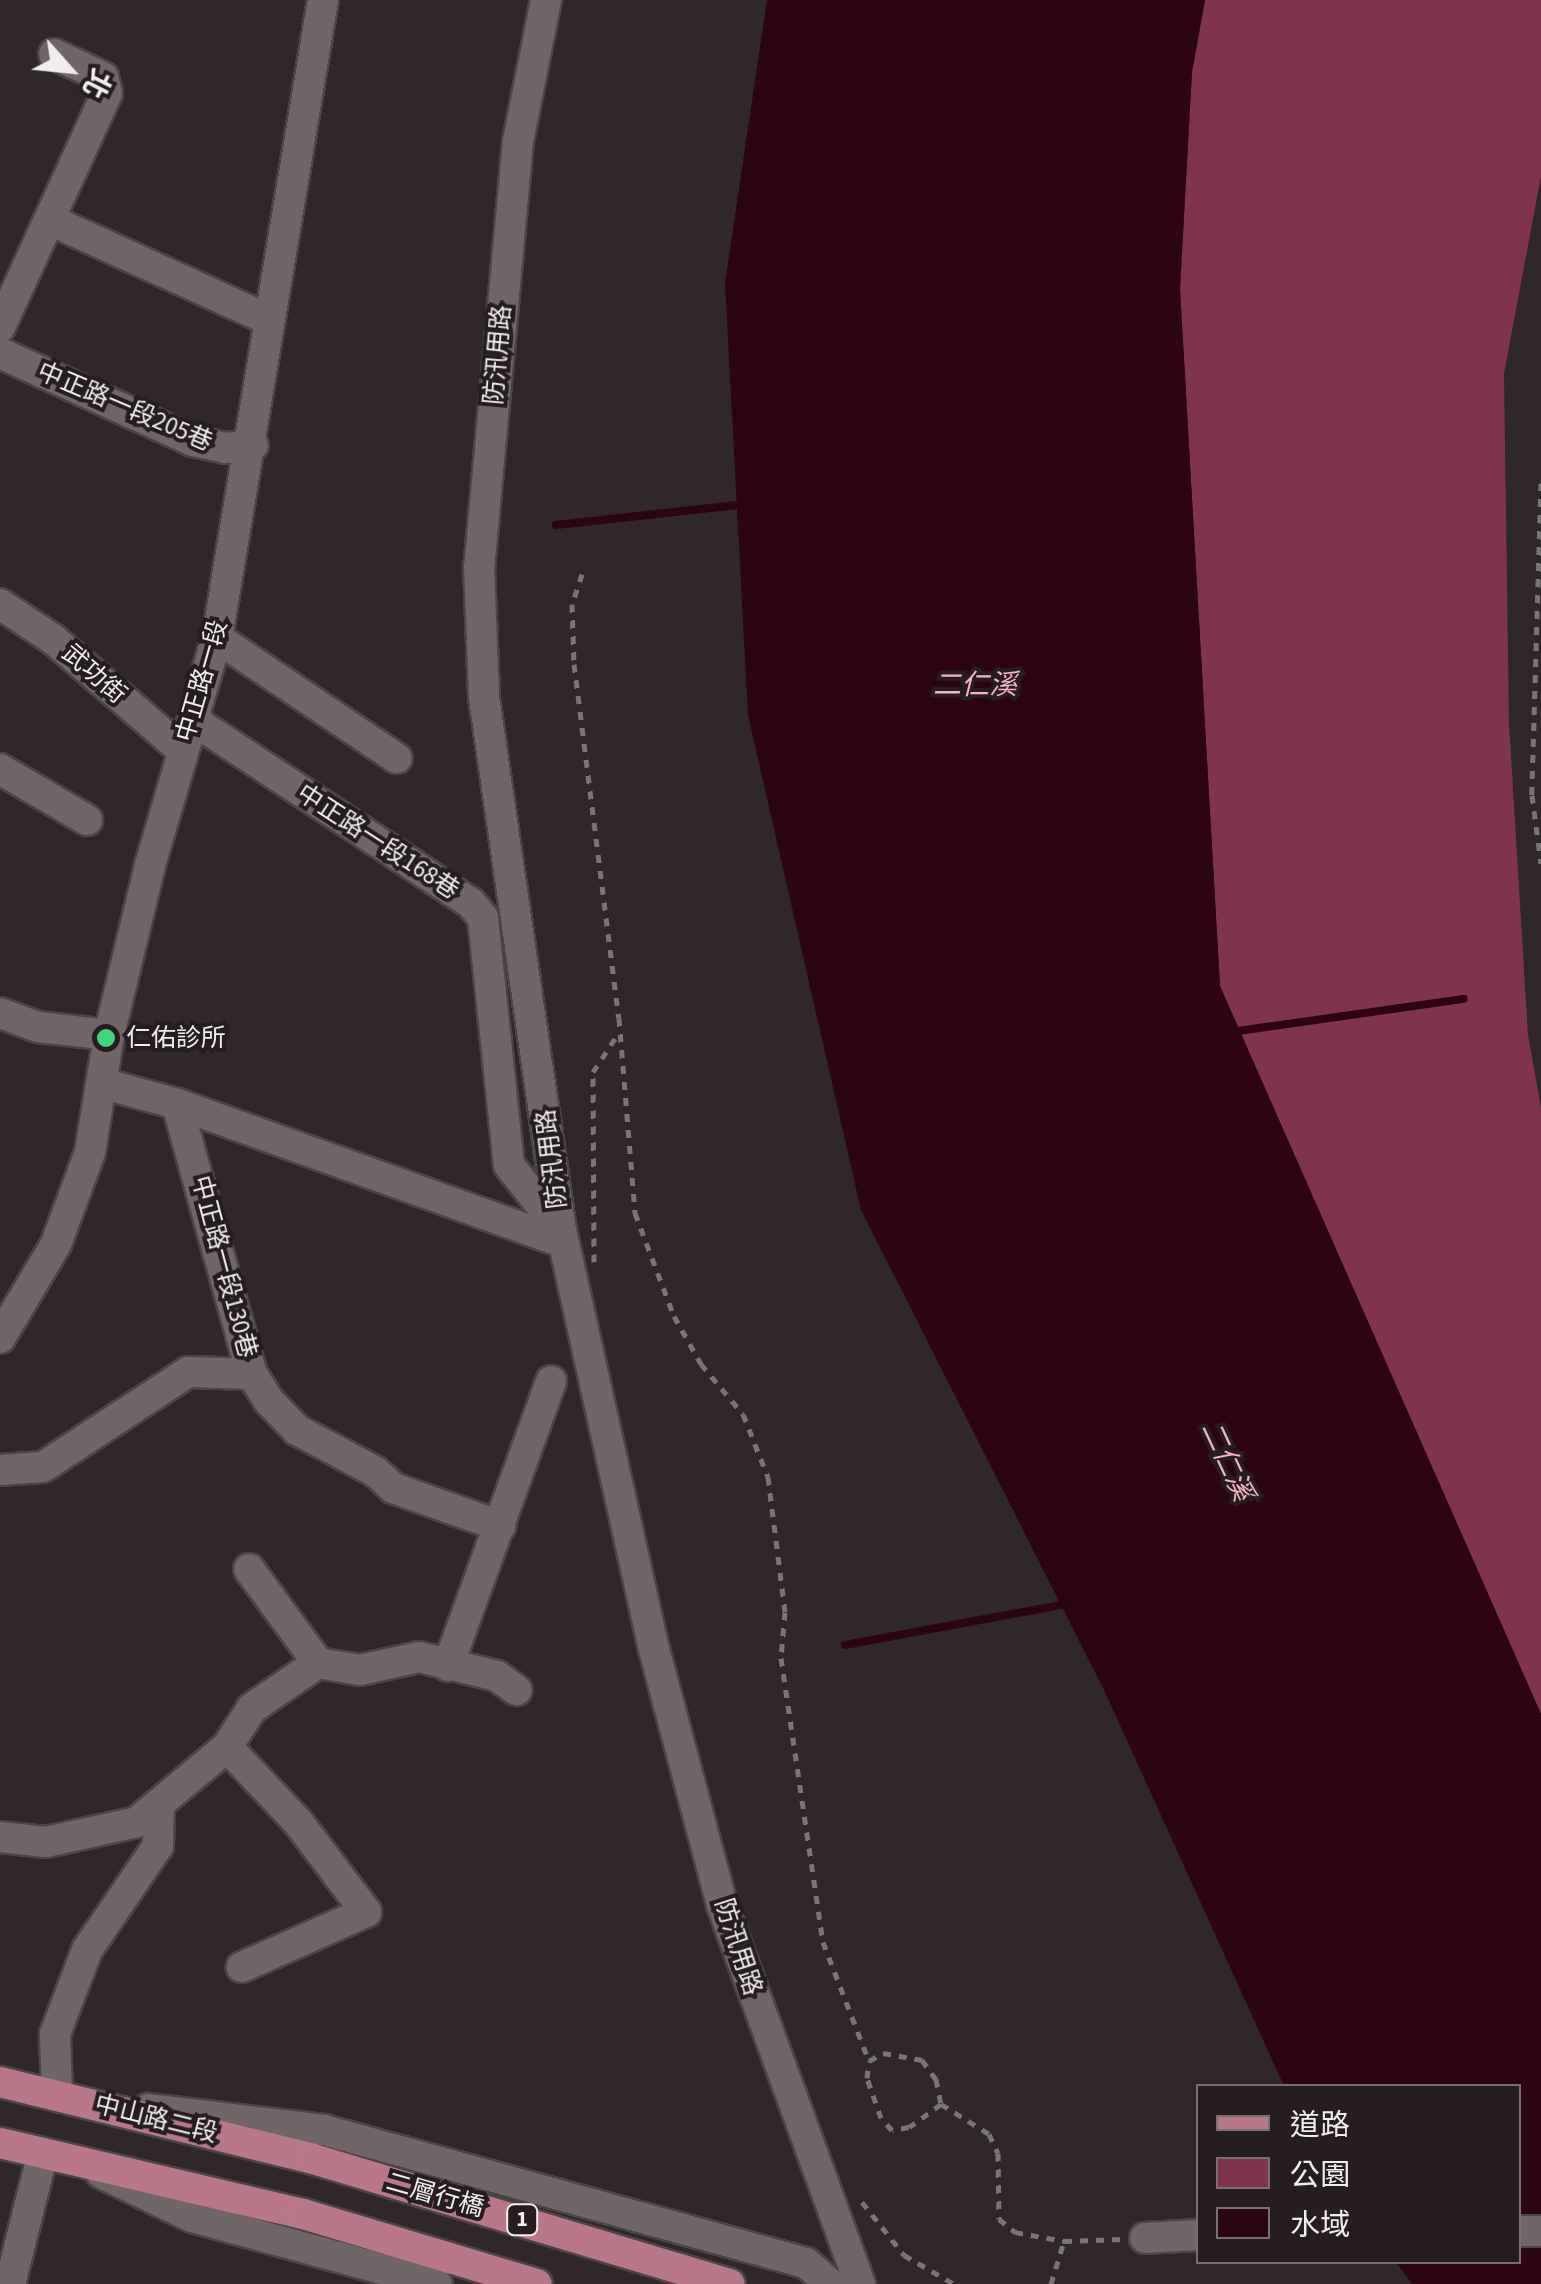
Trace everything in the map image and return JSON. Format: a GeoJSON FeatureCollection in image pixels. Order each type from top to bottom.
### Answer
{"type":"FeatureCollection","features":[{"type":"Feature","properties":{"kind":"main road","name":"中山路二段"},"geometry":{"type":"LineString","coordinates":[[0,2082],[312,2159]]}},
{"type":"Feature","properties":{"kind":"main road","name":"1"},"geometry":{"type":"LineString","coordinates":[[0,2143],[303,2214],[537,2284]]}},
{"type":"Feature","properties":{"kind":"main road","name":"二層行橋"},"geometry":{"type":"LineString","coordinates":[[312,2159],[730,2284]]}},
{"type":"Feature","properties":{"kind":"street","name":"中正路一段"},"geometry":{"type":"LineString","coordinates":[[0,1338],[56,1244],[90,1152],[109,1035],[182,750],[217,638],[253,445],[267,319],[323,0]]}},
{"type":"Feature","properties":{"kind":"street","name":"防汛用路"},"geometry":{"type":"LineString","coordinates":[[546,0],[518,141],[479,566],[484,697],[562,1236],[654,1650],[718,1886],[860,2284]]}},
{"type":"Feature","properties":{"kind":"street"},"geometry":{"type":"LineString","coordinates":[[0,327],[108,84],[54,54]]}},
{"type":"Feature","properties":{"kind":"street"},"geometry":{"type":"LineString","coordinates":[[50,220],[267,319]]}},
{"type":"Feature","properties":{"kind":"street","name":"中正路一段205巷"},"geometry":{"type":"LineString","coordinates":[[0,354],[193,440],[225,448],[253,445]]}},
{"type":"Feature","properties":{"kind":"street","name":"武功街"},"geometry":{"type":"LineString","coordinates":[[0,604],[54,640],[182,750]]}},
{"type":"Feature","properties":{"kind":"street"},"geometry":{"type":"LineString","coordinates":[[217,638],[396,758]]}},
{"type":"Feature","properties":{"kind":"street","name":"中正路一段168巷"},"geometry":{"type":"LineString","coordinates":[[193,720],[471,903],[483,918],[510,1165],[562,1236]]}},
{"type":"Feature","properties":{"kind":"street"},"geometry":{"type":"LineString","coordinates":[[0,769],[87,820]]}},
{"type":"Feature","properties":{"kind":"street"},"geometry":{"type":"LineString","coordinates":[[0,1013],[38,1028],[109,1035]]}},
{"type":"Feature","properties":{"kind":"street"},"geometry":{"type":"LineString","coordinates":[[104,1084],[177,1104],[562,1236]]}},
{"type":"Feature","properties":{"kind":"street","name":"中正路一段130巷"},"geometry":{"type":"LineString","coordinates":[[177,1104],[252,1374],[297,1430],[376,1472],[393,1488],[500,1526]]}},
{"type":"Feature","properties":{"kind":"street"},"geometry":{"type":"LineString","coordinates":[[0,1470],[44,1467],[188,1372],[252,1374]]}},
{"type":"Feature","properties":{"kind":"street"},"geometry":{"type":"LineString","coordinates":[[448,1666],[551,1381]]}},
{"type":"Feature","properties":{"kind":"street"},"geometry":{"type":"LineString","coordinates":[[249,1568],[318,1662],[360,1670],[419,1658],[498,1676],[516,1690]]}},
{"type":"Feature","properties":{"kind":"street"},"geometry":{"type":"LineString","coordinates":[[0,1837],[46,1842],[92,1835],[137,1822],[227,1747],[252,1708],[318,1662]]}},
{"type":"Feature","properties":{"kind":"street"},"geometry":{"type":"LineString","coordinates":[[227,1747],[298,1822],[366,1912],[242,1967]]}},
{"type":"Feature","properties":{"kind":"street"},"geometry":{"type":"LineString","coordinates":[[57,2094],[55,2034],[87,1950],[158,1846],[158,1804]]}},
{"type":"Feature","properties":{"kind":"street"},"geometry":{"type":"LineString","coordinates":[[88,2102],[324,2130],[806,2263],[830,2284]]}},
{"type":"Feature","properties":{"kind":"street"},"geometry":{"type":"LineString","coordinates":[[10,2284],[43,2153]]}},
{"type":"Feature","properties":{"kind":"street"},"geometry":{"type":"LineString","coordinates":[[76,2161],[192,2217],[437,2284]]}},
{"type":"Feature","properties":{"kind":"street"},"geometry":{"type":"LineString","coordinates":[[1145,2238],[1196,2235]]}},
{"type":"Feature","properties":{"kind":"path"},"geometry":{"type":"LineString","coordinates":[[1541,483],[1532,795],[1541,863]]}},
{"type":"Feature","properties":{"kind":"path"},"geometry":{"type":"LineString","coordinates":[[582,574],[572,604],[574,664],[620,1032],[635,1213],[674,1316],[701,1364],[743,1414],[768,1478],[785,1612],[781,1658],[823,1942],[870,2060],[872,2091],[892,2130],[909,2127],[941,2104]]}},
{"type":"Feature","properties":{"kind":"path"},"geometry":{"type":"LineString","coordinates":[[570,1273],[598,1260],[593,1072],[620,1032]]}},
{"type":"Feature","properties":{"kind":"path"},"geometry":{"type":"LineString","coordinates":[[870,2060],[884,2053],[922,2060],[936,2080],[941,2104],[989,2134],[998,2153],[999,2219],[1015,2232],[1064,2241],[1145,2238]]}},
{"type":"Feature","properties":{"kind":"path"},"geometry":{"type":"LineString","coordinates":[[857,2193],[874,2225],[904,2255],[954,2284]]}},
{"type":"Feature","properties":{"kind":"path"},"geometry":{"type":"LineString","coordinates":[[1051,2284],[1064,2241]]}},
{"type":"Feature","properties":{"kind":"green space"},"geometry":{"type":"Polygon","coordinates":[[[1205,0],[1541,0],[1541,176],[1504,374],[1509,723],[1528,1035],[1541,1108],[1541,1714],[1220,986],[1180,289],[1192,72],[1205,0]]]}},
{"type":"Feature","properties":{"kind":"water","name":"二仁溪"},"geometry":{"type":"Polygon","coordinates":[[[767,0],[1205,0],[1192,72],[1180,289],[1220,986],[1541,1714],[1541,2284],[1412,2284],[1397,2264],[1521,2264],[1521,2084],[1283,2084],[1104,1690],[861,1210],[748,715],[725,283],[767,0]]]}},
{"type":"Feature","properties":{"kind":"waterway"},"geometry":{"type":"LineString","coordinates":[[556,525],[745,504]]}},
{"type":"Feature","properties":{"kind":"waterway"},"geometry":{"type":"LineString","coordinates":[[1231,1032],[1464,999]]}},
{"type":"Feature","properties":{"kind":"waterway"},"geometry":{"type":"LineString","coordinates":[[845,1645],[1067,1604]]}},
{"type":"Feature","properties":{"kind":"place","name":"仁佑診所"},"geometry":{"type":"Point","coordinates":[106,1038]}}]}
